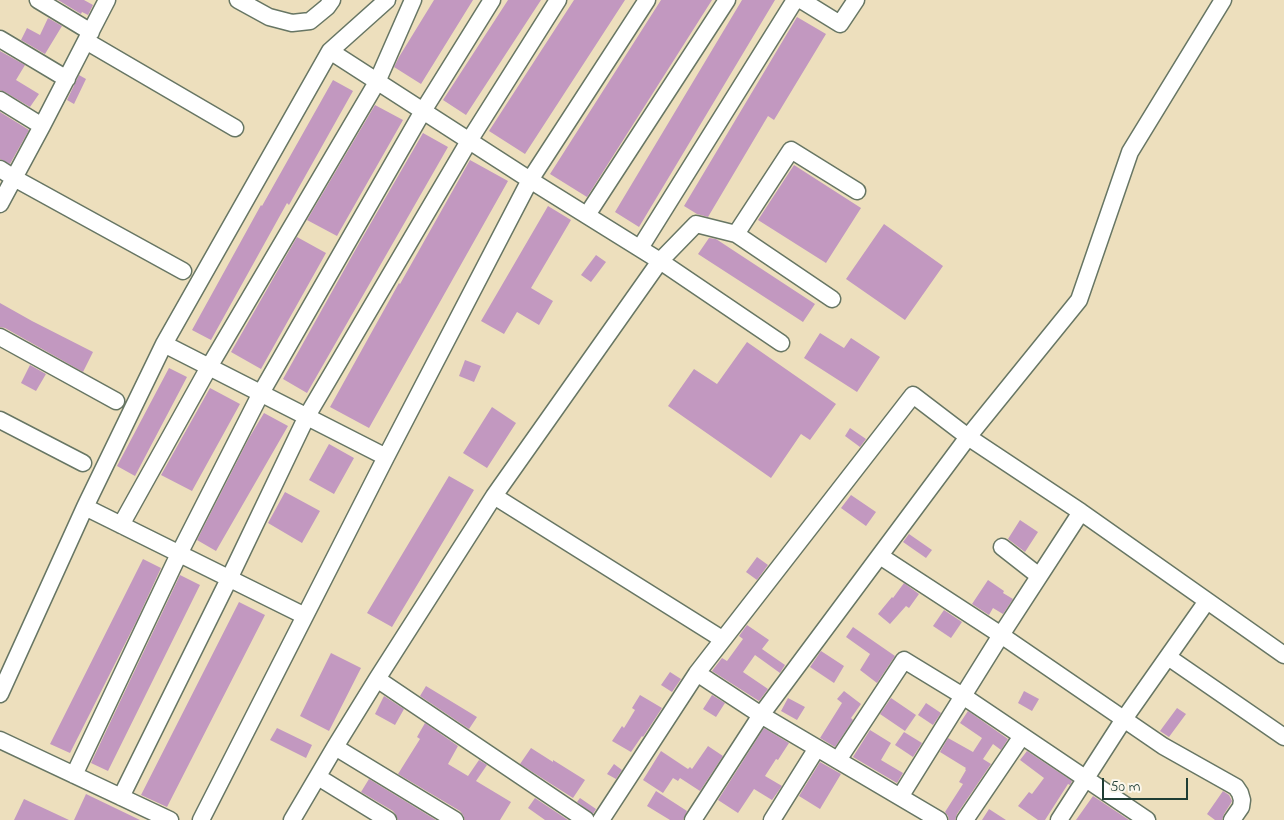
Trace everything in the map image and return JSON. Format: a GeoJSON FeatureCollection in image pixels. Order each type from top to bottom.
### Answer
{"type":"FeatureCollection","features":[{"type":"Feature","properties":{"kind":"street"},"geometry":{"type":"LineString","coordinates":[[38,0],[89,36],[235,128]]}},
{"type":"Feature","properties":{"kind":"street"},"geometry":{"type":"LineString","coordinates":[[0,204],[107,0]]}},
{"type":"Feature","properties":{"kind":"street"},"geometry":{"type":"LineString","coordinates":[[238,0],[269,17],[292,23],[310,21],[327,7],[332,0]]}},
{"type":"Feature","properties":{"kind":"street"},"geometry":{"type":"LineString","coordinates":[[0,694],[85,507],[164,344],[330,51],[387,0]]}},
{"type":"Feature","properties":{"kind":"street"},"geometry":{"type":"LineString","coordinates":[[121,525],[209,367],[377,82],[413,0]]}},
{"type":"Feature","properties":{"kind":"street"},"geometry":{"type":"LineString","coordinates":[[74,775],[179,554],[262,393],[423,111],[492,0]]}},
{"type":"Feature","properties":{"kind":"street"},"geometry":{"type":"LineString","coordinates":[[121,797],[307,416],[469,141],[558,0]]}},
{"type":"Feature","properties":{"kind":"street"},"geometry":{"type":"LineString","coordinates":[[201,820],[530,180],[647,0]]}},
{"type":"Feature","properties":{"kind":"street"},"geometry":{"type":"LineString","coordinates":[[587,216],[727,0]]}},
{"type":"Feature","properties":{"kind":"street"},"geometry":{"type":"LineString","coordinates":[[640,248],[795,0]]}},
{"type":"Feature","properties":{"kind":"street"},"geometry":{"type":"LineString","coordinates":[[801,0],[840,24],[856,0]]}},
{"type":"Feature","properties":{"kind":"street"},"geometry":{"type":"LineString","coordinates":[[693,820],[761,715],[968,437],[1079,300],[1130,152],[1224,0]]}},
{"type":"Feature","properties":{"kind":"street"},"geometry":{"type":"LineString","coordinates":[[0,39],[67,79]]}},
{"type":"Feature","properties":{"kind":"street"},"geometry":{"type":"LineString","coordinates":[[330,51],[530,180],[640,248],[781,343]]}},
{"type":"Feature","properties":{"kind":"street"},"geometry":{"type":"LineString","coordinates":[[0,100],[42,126]]}},
{"type":"Feature","properties":{"kind":"street"},"geometry":{"type":"LineString","coordinates":[[736,234],[791,150],[857,192]]}},
{"type":"Feature","properties":{"kind":"street"},"geometry":{"type":"LineString","coordinates":[[0,169],[183,271]]}},
{"type":"Feature","properties":{"kind":"street"},"geometry":{"type":"LineString","coordinates":[[292,820],[335,746],[494,496],[660,261],[696,224],[736,234],[832,299]]}},
{"type":"Feature","properties":{"kind":"street"},"geometry":{"type":"LineString","coordinates":[[0,337],[116,401]]}},
{"type":"Feature","properties":{"kind":"street"},"geometry":{"type":"LineString","coordinates":[[164,344],[386,457]]}},
{"type":"Feature","properties":{"kind":"street"},"geometry":{"type":"LineString","coordinates":[[602,820],[697,673],[913,395],[968,437],[1081,512],[1284,655]]}},
{"type":"Feature","properties":{"kind":"street"},"geometry":{"type":"LineString","coordinates":[[0,420],[82,463]]}},
{"type":"Feature","properties":{"kind":"street"},"geometry":{"type":"LineString","coordinates":[[494,496],[722,639]]}},
{"type":"Feature","properties":{"kind":"street"},"geometry":{"type":"LineString","coordinates":[[85,507],[305,616]]}},
{"type":"Feature","properties":{"kind":"street"},"geometry":{"type":"LineString","coordinates":[[900,797],[1001,635],[1081,512]]}},
{"type":"Feature","properties":{"kind":"street"},"geometry":{"type":"LineString","coordinates":[[1002,547],[1039,576]]}},
{"type":"Feature","properties":{"kind":"street"},"geometry":{"type":"LineString","coordinates":[[880,556],[1001,635],[1163,746],[1236,787],[1240,792],[1242,800],[1241,807],[1232,820]]}},
{"type":"Feature","properties":{"kind":"street"},"geometry":{"type":"LineString","coordinates":[[1058,820],[1124,719],[1207,601]]}},
{"type":"Feature","properties":{"kind":"street"},"geometry":{"type":"LineString","coordinates":[[1168,657],[1284,736]]}},
{"type":"Feature","properties":{"kind":"street"},"geometry":{"type":"LineString","coordinates":[[838,760],[904,660],[963,696],[1147,820]]}},
{"type":"Feature","properties":{"kind":"street"},"geometry":{"type":"LineString","coordinates":[[697,673],[761,715],[939,820]]}},
{"type":"Feature","properties":{"kind":"street"},"geometry":{"type":"LineString","coordinates":[[377,680],[586,820]]}},
{"type":"Feature","properties":{"kind":"street"},"geometry":{"type":"LineString","coordinates":[[965,820],[1022,736]]}},
{"type":"Feature","properties":{"kind":"street"},"geometry":{"type":"LineString","coordinates":[[0,740],[170,820]]}},
{"type":"Feature","properties":{"kind":"street"},"geometry":{"type":"LineString","coordinates":[[335,746],[455,820]]}},
{"type":"Feature","properties":{"kind":"street"},"geometry":{"type":"LineString","coordinates":[[772,820],[817,748]]}},
{"type":"Feature","properties":{"kind":"street"},"geometry":{"type":"LineString","coordinates":[[318,777],[388,820]]}},
{"type":"Feature","properties":{"kind":"building"},"geometry":{"type":"Polygon","coordinates":[[[58,0],[84,0],[93,5],[88,15],[82,12],[81,14],[58,0]]]}},
{"type":"Feature","properties":{"kind":"building"},"geometry":{"type":"Polygon","coordinates":[[[434,0],[473,0],[421,84],[394,67],[434,0]]]}},
{"type":"Feature","properties":{"kind":"building"},"geometry":{"type":"Polygon","coordinates":[[[508,0],[541,0],[466,115],[443,100],[508,0]]]}},
{"type":"Feature","properties":{"kind":"building"},"geometry":{"type":"Polygon","coordinates":[[[574,0],[625,0],[525,154],[489,131],[574,0]]]}},
{"type":"Feature","properties":{"kind":"building"},"geometry":{"type":"Polygon","coordinates":[[[661,0],[712,0],[587,197],[550,174],[661,0]]]}},
{"type":"Feature","properties":{"kind":"building"},"geometry":{"type":"Polygon","coordinates":[[[742,0],[775,0],[639,227],[615,212],[742,0]]]}},
{"type":"Feature","properties":{"kind":"building"},"geometry":{"type":"Polygon","coordinates":[[[797,17],[826,34],[774,120],[768,116],[708,217],[697,214],[684,206],[797,17]]]}},
{"type":"Feature","properties":{"kind":"building"},"geometry":{"type":"Polygon","coordinates":[[[48,18],[62,26],[45,54],[21,40],[27,28],[40,35],[48,18]]]}},
{"type":"Feature","properties":{"kind":"building"},"geometry":{"type":"Polygon","coordinates":[[[0,51],[25,65],[16,80],[39,94],[30,107],[0,90],[0,51]]]}},
{"type":"Feature","properties":{"kind":"building"},"geometry":{"type":"Polygon","coordinates":[[[79,75],[86,79],[74,104],[67,100],[79,75]]]}},
{"type":"Feature","properties":{"kind":"building"},"geometry":{"type":"Polygon","coordinates":[[[333,80],[353,91],[289,205],[287,203],[211,340],[192,330],[333,80]]]}},
{"type":"Feature","properties":{"kind":"building"},"geometry":{"type":"Polygon","coordinates":[[[375,105],[403,120],[337,236],[307,220],[375,105]]]}},
{"type":"Feature","properties":{"kind":"building"},"geometry":{"type":"Polygon","coordinates":[[[0,112],[29,130],[10,164],[0,159],[0,112]]]}},
{"type":"Feature","properties":{"kind":"building"},"geometry":{"type":"Polygon","coordinates":[[[423,133],[448,147],[307,393],[283,379],[423,133]]]}},
{"type":"Feature","properties":{"kind":"building"},"geometry":{"type":"Polygon","coordinates":[[[470,160],[508,181],[369,428],[330,407],[470,160]]]}},
{"type":"Feature","properties":{"kind":"building"},"geometry":{"type":"Polygon","coordinates":[[[794,165],[861,208],[826,263],[758,220],[794,165]]]}},
{"type":"Feature","properties":{"kind":"building"},"geometry":{"type":"Polygon","coordinates":[[[548,206],[571,220],[531,288],[553,301],[539,325],[517,312],[504,334],[481,321],[548,206]]]}},
{"type":"Feature","properties":{"kind":"building"},"geometry":{"type":"Polygon","coordinates":[[[884,224],[943,266],[905,320],[846,279],[884,224]]]}},
{"type":"Feature","properties":{"kind":"building"},"geometry":{"type":"Polygon","coordinates":[[[297,237],[326,253],[261,369],[231,352],[297,237]]]}},
{"type":"Feature","properties":{"kind":"building"},"geometry":{"type":"Polygon","coordinates":[[[709,238],[716,239],[815,304],[803,322],[698,254],[709,238]]]}},
{"type":"Feature","properties":{"kind":"building"},"geometry":{"type":"Polygon","coordinates":[[[596,255],[606,262],[591,282],[581,275],[596,255]]]}},
{"type":"Feature","properties":{"kind":"building"},"geometry":{"type":"Polygon","coordinates":[[[0,303],[93,352],[83,372],[5,328],[0,327],[0,303]]]}},
{"type":"Feature","properties":{"kind":"building"},"geometry":{"type":"Polygon","coordinates":[[[820,333],[844,348],[851,338],[880,357],[857,392],[804,358],[820,333]]]}},
{"type":"Feature","properties":{"kind":"building"},"geometry":{"type":"Polygon","coordinates":[[[747,342],[836,404],[810,440],[801,434],[771,478],[668,406],[694,369],[717,384],[747,342]]]}},
{"type":"Feature","properties":{"kind":"building"},"geometry":{"type":"Polygon","coordinates":[[[465,360],[481,366],[474,382],[459,376],[465,360]]]}},
{"type":"Feature","properties":{"kind":"building"},"geometry":{"type":"Polygon","coordinates":[[[30,365],[46,374],[36,391],[21,383],[30,365]]]}},
{"type":"Feature","properties":{"kind":"building"},"geometry":{"type":"Polygon","coordinates":[[[169,368],[187,377],[135,476],[117,466],[169,368]]]}},
{"type":"Feature","properties":{"kind":"building"},"geometry":{"type":"Polygon","coordinates":[[[210,388],[240,404],[192,491],[161,475],[210,388]]]}},
{"type":"Feature","properties":{"kind":"building"},"geometry":{"type":"Polygon","coordinates":[[[492,407],[516,423],[487,468],[463,453],[492,407]]]}},
{"type":"Feature","properties":{"kind":"building"},"geometry":{"type":"Polygon","coordinates":[[[264,413],[288,426],[216,551],[197,540],[249,438],[264,413]]]}},
{"type":"Feature","properties":{"kind":"building"},"geometry":{"type":"Polygon","coordinates":[[[850,428],[866,439],[860,447],[845,436],[850,428]]]}},
{"type":"Feature","properties":{"kind":"building"},"geometry":{"type":"Polygon","coordinates":[[[329,444],[354,458],[334,494],[309,480],[329,444]]]}},
{"type":"Feature","properties":{"kind":"building"},"geometry":{"type":"Polygon","coordinates":[[[449,476],[474,490],[392,627],[367,613],[449,476]]]}},
{"type":"Feature","properties":{"kind":"building"},"geometry":{"type":"Polygon","coordinates":[[[285,492],[320,511],[302,543],[268,523],[285,492]]]}},
{"type":"Feature","properties":{"kind":"building"},"geometry":{"type":"Polygon","coordinates":[[[851,495],[876,512],[866,526],[841,508],[851,495]]]}},
{"type":"Feature","properties":{"kind":"building"},"geometry":{"type":"Polygon","coordinates":[[[1020,520],[1038,532],[1025,552],[1008,539],[1020,520]]]}},
{"type":"Feature","properties":{"kind":"building"},"geometry":{"type":"Polygon","coordinates":[[[909,534],[932,550],[926,558],[903,542],[909,534]]]}},
{"type":"Feature","properties":{"kind":"building"},"geometry":{"type":"Polygon","coordinates":[[[757,557],[768,565],[757,580],[746,572],[757,557]]]}},
{"type":"Feature","properties":{"kind":"building"},"geometry":{"type":"Polygon","coordinates":[[[143,559],[161,568],[70,753],[50,744],[143,559]]]}},
{"type":"Feature","properties":{"kind":"building"},"geometry":{"type":"Polygon","coordinates":[[[180,575],[200,585],[108,771],[91,763],[180,575]]]}},
{"type":"Feature","properties":{"kind":"building"},"geometry":{"type":"Polygon","coordinates":[[[988,580],[1013,599],[1003,614],[993,608],[989,615],[972,604],[988,580]]]}},
{"type":"Feature","properties":{"kind":"building"},"geometry":{"type":"Polygon","coordinates":[[[904,583],[919,594],[909,608],[906,606],[890,624],[878,614],[904,583]]]}},
{"type":"Feature","properties":{"kind":"building"},"geometry":{"type":"Polygon","coordinates":[[[239,602],[265,615],[167,807],[141,795],[239,602]]]}},
{"type":"Feature","properties":{"kind":"building"},"geometry":{"type":"Polygon","coordinates":[[[944,610],[962,622],[951,638],[933,626],[944,610]]]}},
{"type":"Feature","properties":{"kind":"building"},"geometry":{"type":"Polygon","coordinates":[[[747,625],[769,640],[762,649],[785,665],[780,673],[755,655],[743,672],[768,689],[759,701],[712,671],[722,658],[727,661],[743,639],[739,636],[747,625]]]}},
{"type":"Feature","properties":{"kind":"building"},"geometry":{"type":"Polygon","coordinates":[[[853,627],[895,656],[877,683],[860,670],[870,654],[846,637],[853,627]]]}},
{"type":"Feature","properties":{"kind":"building"},"geometry":{"type":"Polygon","coordinates":[[[821,651],[844,666],[834,683],[810,667],[821,651]]]}},
{"type":"Feature","properties":{"kind":"building"},"geometry":{"type":"Polygon","coordinates":[[[331,653],[361,668],[329,731],[300,716],[331,653]]]}},
{"type":"Feature","properties":{"kind":"building"},"geometry":{"type":"Polygon","coordinates":[[[670,672],[681,679],[672,692],[661,685],[670,672]]]}},
{"type":"Feature","properties":{"kind":"building"},"geometry":{"type":"Polygon","coordinates":[[[426,686],[477,717],[469,729],[420,696],[426,686]]]}},
{"type":"Feature","properties":{"kind":"building"},"geometry":{"type":"Polygon","coordinates":[[[844,691],[861,704],[835,747],[820,738],[842,703],[837,699],[844,691]]]}},
{"type":"Feature","properties":{"kind":"building"},"geometry":{"type":"Polygon","coordinates":[[[1024,691],[1039,699],[1032,711],[1018,703],[1024,691]]]}},
{"type":"Feature","properties":{"kind":"building"},"geometry":{"type":"Polygon","coordinates":[[[640,695],[662,708],[631,752],[612,741],[622,726],[624,728],[635,710],[632,708],[640,695]]]}},
{"type":"Feature","properties":{"kind":"building"},"geometry":{"type":"Polygon","coordinates":[[[712,695],[725,703],[716,717],[703,709],[712,695]]]}},
{"type":"Feature","properties":{"kind":"building"},"geometry":{"type":"Polygon","coordinates":[[[384,696],[404,709],[395,725],[375,714],[384,696]]]}},
{"type":"Feature","properties":{"kind":"building"},"geometry":{"type":"Polygon","coordinates":[[[788,698],[805,707],[797,720],[781,711],[788,698]]]}},
{"type":"Feature","properties":{"kind":"building"},"geometry":{"type":"Polygon","coordinates":[[[891,698],[916,715],[905,731],[880,714],[891,698]]]}},
{"type":"Feature","properties":{"kind":"building"},"geometry":{"type":"Polygon","coordinates":[[[926,703],[941,713],[933,725],[918,715],[926,703]]]}},
{"type":"Feature","properties":{"kind":"building"},"geometry":{"type":"Polygon","coordinates":[[[1177,708],[1186,714],[1169,737],[1160,731],[1177,708]]]}},
{"type":"Feature","properties":{"kind":"building"},"geometry":{"type":"Polygon","coordinates":[[[968,711],[1008,739],[1001,750],[993,744],[983,759],[991,764],[957,814],[955,820],[949,820],[945,812],[963,784],[959,782],[966,768],[940,752],[948,738],[973,752],[982,738],[960,723],[968,711]]]}},
{"type":"Feature","properties":{"kind":"building"},"geometry":{"type":"Polygon","coordinates":[[[425,723],[458,746],[448,764],[468,776],[479,760],[487,765],[476,781],[511,802],[500,820],[465,820],[460,811],[398,774],[420,739],[417,737],[425,723]]]}},
{"type":"Feature","properties":{"kind":"building"},"geometry":{"type":"Polygon","coordinates":[[[277,728],[312,745],[306,758],[270,740],[277,728]]]}},
{"type":"Feature","properties":{"kind":"building"},"geometry":{"type":"Polygon","coordinates":[[[764,728],[789,743],[765,776],[782,786],[772,800],[754,789],[738,813],[718,800],[764,728]]]}},
{"type":"Feature","properties":{"kind":"building"},"geometry":{"type":"Polygon","coordinates":[[[870,730],[891,743],[881,760],[903,773],[897,783],[853,757],[870,730]]]}},
{"type":"Feature","properties":{"kind":"building"},"geometry":{"type":"Polygon","coordinates":[[[904,732],[922,743],[913,757],[895,745],[904,732]]]}},
{"type":"Feature","properties":{"kind":"building"},"geometry":{"type":"Polygon","coordinates":[[[708,746],[723,756],[700,791],[680,778],[678,781],[673,778],[663,793],[643,780],[661,751],[688,769],[690,767],[692,769],[708,746]]]}},
{"type":"Feature","properties":{"kind":"building"},"geometry":{"type":"Polygon","coordinates":[[[531,748],[585,780],[573,798],[520,764],[531,748]]]}},
{"type":"Feature","properties":{"kind":"building"},"geometry":{"type":"Polygon","coordinates":[[[1027,751],[1072,781],[1070,785],[1068,784],[1045,820],[1038,820],[1018,806],[1029,792],[1032,794],[1044,778],[1020,760],[1027,751]]]}},
{"type":"Feature","properties":{"kind":"building"},"geometry":{"type":"Polygon","coordinates":[[[820,762],[841,774],[820,809],[799,796],[820,762]]]}},
{"type":"Feature","properties":{"kind":"building"},"geometry":{"type":"Polygon","coordinates":[[[614,764],[622,770],[616,779],[607,774],[614,764]]]}},
{"type":"Feature","properties":{"kind":"building"},"geometry":{"type":"Polygon","coordinates":[[[369,779],[436,820],[398,820],[393,811],[361,792],[369,779]]]}},
{"type":"Feature","properties":{"kind":"building"},"geometry":{"type":"Polygon","coordinates":[[[656,791],[687,811],[683,820],[670,820],[647,806],[656,791]]]}},
{"type":"Feature","properties":{"kind":"building"},"geometry":{"type":"Polygon","coordinates":[[[1223,791],[1229,795],[1232,801],[1222,820],[1215,820],[1207,814],[1223,791]]]}},
{"type":"Feature","properties":{"kind":"building"},"geometry":{"type":"Polygon","coordinates":[[[86,794],[140,820],[74,820],[86,794]]]}},
{"type":"Feature","properties":{"kind":"building"},"geometry":{"type":"Polygon","coordinates":[[[1093,796],[1129,820],[1076,820],[1093,796]]]}},
{"type":"Feature","properties":{"kind":"building"},"geometry":{"type":"Polygon","coordinates":[[[535,798],[568,820],[545,820],[528,808],[535,798]]]}},
{"type":"Feature","properties":{"kind":"building"},"geometry":{"type":"Polygon","coordinates":[[[580,798],[596,809],[593,814],[577,802],[580,798]]]}},
{"type":"Feature","properties":{"kind":"building"},"geometry":{"type":"Polygon","coordinates":[[[24,799],[69,820],[14,820],[24,799]]]}},
{"type":"Feature","properties":{"kind":"building"},"geometry":{"type":"Polygon","coordinates":[[[989,809],[1006,820],[982,820],[989,809]]]}}]}
